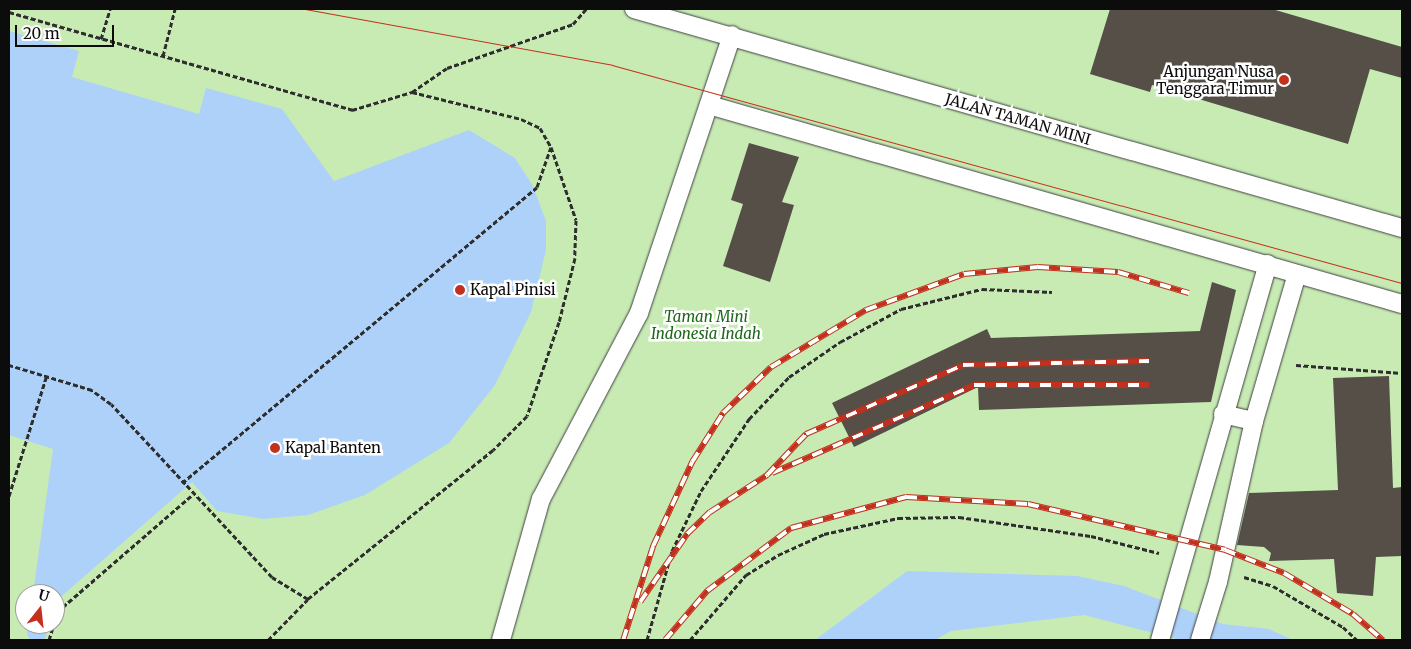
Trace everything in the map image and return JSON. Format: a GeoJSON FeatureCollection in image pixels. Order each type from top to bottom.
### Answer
{"type":"FeatureCollection","features":[{"type":"Feature","properties":{"kind":"lane","name":"JALAN TAMAN MINI"},"geometry":{"type":"LineString","coordinates":[[634,9],[732,35],[1402,228]]}},
{"type":"Feature","properties":{"kind":"lane"},"geometry":{"type":"LineString","coordinates":[[501,640],[541,498],[639,313],[732,35]]}},
{"type":"Feature","properties":{"kind":"lane"},"geometry":{"type":"LineString","coordinates":[[710,105],[1402,304]]}},
{"type":"Feature","properties":{"kind":"lane"},"geometry":{"type":"LineString","coordinates":[[1160,640],[1222,414],[1268,264]]}},
{"type":"Feature","properties":{"kind":"lane"},"geometry":{"type":"LineString","coordinates":[[1200,640],[1220,576],[1254,421],[1297,274]]}},
{"type":"Feature","properties":{"kind":"lane"},"geometry":{"type":"LineString","coordinates":[[1222,414],[1254,421]]}},
{"type":"Feature","properties":{"kind":"path"},"geometry":{"type":"LineString","coordinates":[[101,40],[110,9]]}},
{"type":"Feature","properties":{"kind":"path"},"geometry":{"type":"LineString","coordinates":[[163,56],[175,9]]}},
{"type":"Feature","properties":{"kind":"path"},"geometry":{"type":"LineString","coordinates":[[9,12],[101,40],[352,110],[412,92],[447,68],[573,24],[586,9]]}},
{"type":"Feature","properties":{"kind":"path"},"geometry":{"type":"LineString","coordinates":[[268,640],[308,599],[493,450],[527,416],[545,369],[574,258],[576,220],[551,147],[540,128],[521,119],[412,92]]}},
{"type":"Feature","properties":{"kind":"path"},"geometry":{"type":"LineString","coordinates":[[182,483],[537,187],[551,147]]}},
{"type":"Feature","properties":{"kind":"path"},"geometry":{"type":"LineString","coordinates":[[647,640],[672,552],[701,491],[749,419],[789,377],[840,342],[901,310],[982,289],[1052,292]]}},
{"type":"Feature","properties":{"kind":"path"},"geometry":{"type":"LineString","coordinates":[[1270,362],[1402,373]]}},
{"type":"Feature","properties":{"kind":"path"},"geometry":{"type":"LineString","coordinates":[[9,365],[92,390],[111,404],[192,495],[272,577],[308,599]]}},
{"type":"Feature","properties":{"kind":"path"},"geometry":{"type":"LineString","coordinates":[[9,496],[26,446],[46,375]]}},
{"type":"Feature","properties":{"kind":"path"},"geometry":{"type":"LineString","coordinates":[[65,605],[192,495]]}},
{"type":"Feature","properties":{"kind":"path"},"geometry":{"type":"LineString","coordinates":[[690,640],[746,575],[778,554],[824,534],[898,518],[959,517],[1091,536],[1182,564]]}},
{"type":"Feature","properties":{"kind":"path"},"geometry":{"type":"LineString","coordinates":[[1220,576],[1273,586],[1343,627],[1357,640]]}},
{"type":"Feature","properties":{"kind":"green space","name":"Taman Mini Indonesia Indah"},"geometry":{"type":"Polygon","coordinates":[[[9,9],[1402,9],[1402,640],[9,640],[9,9]]]}},
{"type":"Feature","properties":{"kind":"water"},"geometry":{"type":"Polygon","coordinates":[[[9,31],[79,51],[72,77],[199,114],[206,88],[282,109],[334,181],[469,130],[515,158],[533,186],[546,221],[546,250],[531,312],[495,385],[449,443],[365,495],[308,515],[264,519],[217,511],[192,482],[65,593],[65,584],[34,584],[53,449],[9,435],[9,31]]]}},
{"type":"Feature","properties":{"kind":"water"},"geometry":{"type":"Polygon","coordinates":[[[907,571],[1077,576],[1124,586],[1223,624],[1269,629],[1293,640],[1180,640],[1084,615],[951,631],[935,640],[815,640],[907,571]]]}},
{"type":"Feature","properties":{"kind":"water"},"geometry":{"type":"Polygon","coordinates":[[[28,634],[46,634],[44,639],[37,642],[28,634]]]}},
{"type":"Feature","properties":{"kind":"building","name":"Anjungan Nusa Tenggara Timur"},"geometry":{"type":"Polygon","coordinates":[[[1110,9],[1272,9],[1402,47],[1402,78],[1370,69],[1348,144],[1152,85],[1150,92],[1090,74],[1110,9]]]}},
{"type":"Feature","properties":{"kind":"building"},"geometry":{"type":"Polygon","coordinates":[[[749,143],[799,157],[782,202],[794,205],[770,282],[723,266],[743,204],[731,200],[749,143]]]}},
{"type":"Feature","properties":{"kind":"building"},"geometry":{"type":"Polygon","coordinates":[[[1212,282],[1236,290],[1211,402],[979,410],[978,387],[854,447],[832,403],[987,329],[991,338],[1200,331],[1212,282]]]}},
{"type":"Feature","properties":{"kind":"building"},"geometry":{"type":"Polygon","coordinates":[[[1389,376],[1393,488],[1402,487],[1402,556],[1376,557],[1373,596],[1337,593],[1334,559],[1269,561],[1271,553],[1264,547],[1237,545],[1249,493],[1338,490],[1333,378],[1389,376]]]}},
{"type":"Feature","properties":{"kind":"tram line"},"geometry":{"type":"LineString","coordinates":[[305,9],[612,65],[1402,283]]}},
{"type":"Feature","properties":{"kind":"railway"},"geometry":{"type":"LineString","coordinates":[[623,640],[653,546],[692,462],[723,413],[771,367],[866,310],[964,274],[1038,267],[1118,272],[1189,293]]}},
{"type":"Feature","properties":{"kind":"railway"},"geometry":{"type":"LineString","coordinates":[[640,602],[687,534],[710,512],[767,475],[806,434],[963,365],[1149,361]]}},
{"type":"Feature","properties":{"kind":"railway"},"geometry":{"type":"LineString","coordinates":[[772,473],[974,385],[1149,385]]}},
{"type":"Feature","properties":{"kind":"railway"},"geometry":{"type":"LineString","coordinates":[[665,640],[707,591],[791,528],[906,497],[1028,504],[1225,550],[1284,573],[1353,614],[1383,640]]}},
{"type":"Feature","properties":{"kind":"place","name":"Anjungan Nusa Tenggara Timur"},"geometry":{"type":"Point","coordinates":[1284,80]}},
{"type":"Feature","properties":{"kind":"place","name":"Kapal Pinisi"},"geometry":{"type":"Point","coordinates":[460,290]}},
{"type":"Feature","properties":{"kind":"place","name":"Kapal Banten"},"geometry":{"type":"Point","coordinates":[275,448]}}]}
